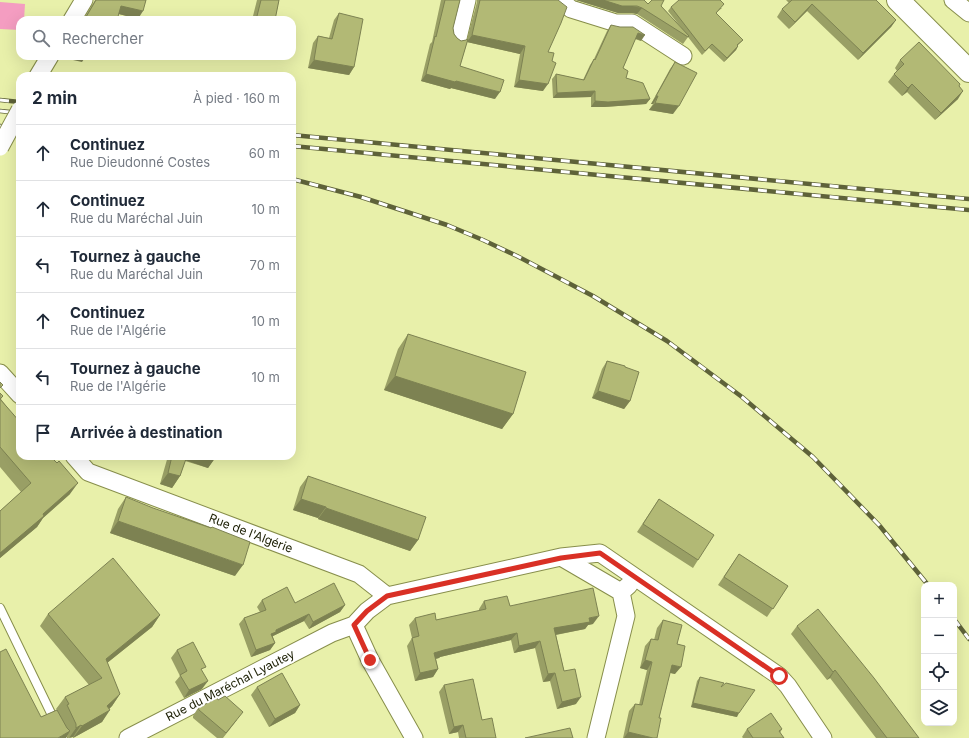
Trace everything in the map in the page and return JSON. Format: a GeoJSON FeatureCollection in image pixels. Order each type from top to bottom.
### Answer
{"type":"FeatureCollection","features":[{"type":"Feature","properties":{"kind":"main road"},"geometry":{"type":"LineString","coordinates":[[898,0],[969,71]]}},
{"type":"Feature","properties":{"kind":"street"},"geometry":{"type":"LineString","coordinates":[[74,16],[84,0]]}},
{"type":"Feature","properties":{"kind":"street"},"geometry":{"type":"LineString","coordinates":[[458,38],[467,0]]}},
{"type":"Feature","properties":{"kind":"street"},"geometry":{"type":"LineString","coordinates":[[560,0],[571,9],[616,23],[632,23],[683,56]]}},
{"type":"Feature","properties":{"kind":"street"},"geometry":{"type":"LineString","coordinates":[[953,0],[969,13]]}},
{"type":"Feature","properties":{"kind":"street"},"geometry":{"type":"LineString","coordinates":[[40,72],[47,60]]}},
{"type":"Feature","properties":{"kind":"street"},"geometry":{"type":"LineString","coordinates":[[0,147],[16,117]]}},
{"type":"Feature","properties":{"kind":"street"},"geometry":{"type":"LineString","coordinates":[[0,373],[16,391]]}},
{"type":"Feature","properties":{"kind":"street","name":"Rue de l'Algérie"},"geometry":{"type":"LineString","coordinates":[[78,460],[88,472],[359,574],[387,596]]}},
{"type":"Feature","properties":{"kind":"street"},"geometry":{"type":"LineString","coordinates":[[411,737],[370,660],[354,625],[367,611],[387,596],[561,558],[600,553],[779,676],[788,686],[823,738]]}},
{"type":"Feature","properties":{"kind":"street"},"geometry":{"type":"LineString","coordinates":[[561,558],[621,592],[626,616],[596,738]]}},
{"type":"Feature","properties":{"kind":"street"},"geometry":{"type":"LineString","coordinates":[[621,592],[636,578]]}},
{"type":"Feature","properties":{"kind":"street","name":"Rue du Maréchal Lyautey"},"geometry":{"type":"LineString","coordinates":[[128,738],[332,633],[354,625]]}},
{"type":"Feature","properties":{"kind":"lane"},"geometry":{"type":"LineString","coordinates":[[0,608],[63,738]]}},
{"type":"Feature","properties":{"kind":"shaded area"},"geometry":{"type":"Polygon","coordinates":[[[0,2],[25,4],[24,16],[16,16],[16,30],[0,29],[0,2]]]}},
{"type":"Feature","properties":{"kind":"building"},"geometry":{"type":"Polygon","coordinates":[[[96,0],[146,0],[143,11],[121,6],[118,16],[87,16],[96,0]]]}},
{"type":"Feature","properties":{"kind":"building"},"geometry":{"type":"Polygon","coordinates":[[[261,0],[279,0],[276,16],[257,16],[261,0]]]}},
{"type":"Feature","properties":{"kind":"building"},"geometry":{"type":"Polygon","coordinates":[[[445,0],[460,0],[453,28],[454,34],[461,41],[468,39],[460,66],[504,80],[500,92],[426,74],[445,0]]]}},
{"type":"Feature","properties":{"kind":"building"},"geometry":{"type":"Polygon","coordinates":[[[480,0],[558,0],[567,7],[548,52],[554,53],[552,61],[556,63],[548,84],[519,80],[525,46],[472,35],[480,0]]]}},
{"type":"Feature","properties":{"kind":"building"},"geometry":{"type":"Polygon","coordinates":[[[603,0],[644,0],[648,4],[652,0],[664,0],[661,6],[689,36],[688,37],[642,8],[637,6],[622,6],[603,0]]]}},
{"type":"Feature","properties":{"kind":"building"},"geometry":{"type":"Polygon","coordinates":[[[679,0],[720,0],[724,4],[716,13],[743,40],[727,58],[712,44],[705,51],[671,7],[679,0]]]}},
{"type":"Feature","properties":{"kind":"building"},"geometry":{"type":"Polygon","coordinates":[[[792,0],[876,0],[896,20],[863,53],[812,4],[795,22],[782,9],[792,0]]]}},
{"type":"Feature","properties":{"kind":"building"},"geometry":{"type":"Polygon","coordinates":[[[339,13],[363,19],[354,67],[314,60],[318,36],[332,39],[339,13]]]}},
{"type":"Feature","properties":{"kind":"building"},"geometry":{"type":"Polygon","coordinates":[[[611,25],[633,27],[645,35],[638,33],[623,68],[628,71],[626,78],[643,83],[650,99],[608,102],[595,101],[595,91],[557,93],[556,74],[584,80],[611,25]]]}},
{"type":"Feature","properties":{"kind":"building"},"geometry":{"type":"Polygon","coordinates":[[[919,42],[960,84],[959,86],[963,91],[941,113],[912,84],[908,88],[894,74],[904,64],[900,60],[919,42]]]}},
{"type":"Feature","properties":{"kind":"building"},"geometry":{"type":"Polygon","coordinates":[[[675,62],[697,73],[679,106],[655,103],[658,96],[656,96],[675,62]]]}},
{"type":"Feature","properties":{"kind":"building"},"geometry":{"type":"Polygon","coordinates":[[[408,334],[526,372],[513,414],[395,376],[408,334]]]}},
{"type":"Feature","properties":{"kind":"building"},"geometry":{"type":"Polygon","coordinates":[[[607,361],[639,372],[630,401],[598,391],[607,361]]]}},
{"type":"Feature","properties":{"kind":"building"},"geometry":{"type":"Polygon","coordinates":[[[0,399],[16,417],[16,460],[54,460],[57,463],[59,461],[78,483],[43,514],[44,516],[0,553],[0,511],[31,483],[0,447],[0,399]]]}},
{"type":"Feature","properties":{"kind":"building"},"geometry":{"type":"Polygon","coordinates":[[[171,460],[186,460],[180,476],[168,473],[171,460]]]}},
{"type":"Feature","properties":{"kind":"building"},"geometry":{"type":"Polygon","coordinates":[[[308,476],[426,517],[418,540],[301,499],[308,476]]]}},
{"type":"Feature","properties":{"kind":"building"},"geometry":{"type":"Polygon","coordinates":[[[126,497],[250,542],[243,565],[118,521],[126,497]]]}},
{"type":"Feature","properties":{"kind":"building"},"geometry":{"type":"Polygon","coordinates":[[[659,499],[714,535],[698,560],[643,524],[659,499]]]}},
{"type":"Feature","properties":{"kind":"building"},"geometry":{"type":"Polygon","coordinates":[[[739,554],[788,586],[773,609],[724,577],[739,554]]]}},
{"type":"Feature","properties":{"kind":"building"},"geometry":{"type":"Polygon","coordinates":[[[113,558],[160,615],[106,659],[120,694],[107,706],[110,710],[76,728],[76,724],[67,705],[69,704],[65,697],[102,678],[48,614],[113,558]]]}},
{"type":"Feature","properties":{"kind":"building"},"geometry":{"type":"Polygon","coordinates":[[[334,583],[345,605],[313,622],[309,614],[276,630],[276,632],[271,634],[275,643],[256,650],[244,618],[266,610],[262,600],[287,587],[295,603],[334,583]]]}},
{"type":"Feature","properties":{"kind":"building"},"geometry":{"type":"Polygon","coordinates":[[[593,588],[599,616],[589,618],[590,622],[554,628],[564,671],[575,669],[581,697],[562,702],[555,673],[548,674],[540,641],[519,646],[517,633],[434,653],[438,669],[420,673],[412,638],[419,636],[415,618],[435,613],[436,620],[486,609],[484,601],[507,596],[510,606],[593,588]]]}},
{"type":"Feature","properties":{"kind":"building"},"geometry":{"type":"Polygon","coordinates":[[[818,609],[874,678],[919,738],[887,738],[835,670],[833,672],[797,626],[818,609]]]}},
{"type":"Feature","properties":{"kind":"building"},"geometry":{"type":"Polygon","coordinates":[[[663,620],[682,625],[677,644],[685,646],[681,667],[672,665],[659,718],[661,718],[657,738],[653,738],[628,732],[635,704],[642,705],[652,662],[645,660],[651,639],[658,640],[663,620]]]}},
{"type":"Feature","properties":{"kind":"building"},"geometry":{"type":"Polygon","coordinates":[[[193,642],[206,667],[201,669],[208,681],[189,690],[180,675],[187,671],[177,650],[193,642]]]}},
{"type":"Feature","properties":{"kind":"building"},"geometry":{"type":"Polygon","coordinates":[[[6,649],[41,717],[57,710],[70,731],[58,738],[0,738],[0,652],[6,649]]]}},
{"type":"Feature","properties":{"kind":"building"},"geometry":{"type":"Polygon","coordinates":[[[282,673],[300,705],[275,719],[257,687],[282,673]]]}},
{"type":"Feature","properties":{"kind":"building"},"geometry":{"type":"Polygon","coordinates":[[[700,677],[724,683],[721,687],[726,683],[755,690],[739,713],[693,703],[700,677]]]}},
{"type":"Feature","properties":{"kind":"building"},"geometry":{"type":"Polygon","coordinates":[[[473,679],[482,720],[492,718],[496,738],[466,738],[463,725],[454,727],[444,685],[473,679]]]}},
{"type":"Feature","properties":{"kind":"building"},"geometry":{"type":"Polygon","coordinates":[[[225,696],[243,712],[226,733],[198,708],[217,698],[218,700],[225,696]]]}},
{"type":"Feature","properties":{"kind":"building"},"geometry":{"type":"Polygon","coordinates":[[[771,713],[782,729],[779,731],[784,738],[753,738],[747,729],[771,713]]]}},
{"type":"Feature","properties":{"kind":"building"},"geometry":{"type":"Polygon","coordinates":[[[570,728],[573,738],[525,738],[570,728]]]}},
{"type":"Feature","properties":{"kind":"railway"},"geometry":{"type":"LineString","coordinates":[[0,100],[16,102]]}},
{"type":"Feature","properties":{"kind":"railway"},"geometry":{"type":"LineString","coordinates":[[0,111],[16,113]]}},
{"type":"Feature","properties":{"kind":"railway"},"geometry":{"type":"LineString","coordinates":[[0,126],[16,129]]}},
{"type":"Feature","properties":{"kind":"railway"},"geometry":{"type":"LineString","coordinates":[[296,135],[969,199]]}},
{"type":"Feature","properties":{"kind":"railway"},"geometry":{"type":"LineString","coordinates":[[296,146],[969,210]]}},
{"type":"Feature","properties":{"kind":"railway"},"geometry":{"type":"LineString","coordinates":[[296,180],[361,197],[447,225],[483,240],[593,296],[667,341],[742,397],[813,457],[879,525],[926,582]]}},
{"type":"Feature","properties":{"kind":"railway"},"geometry":{"type":"LineString","coordinates":[[957,623],[969,639]]}},
{"type":"Feature","properties":{"kind":"route"},"geometry":{"type":"LineString","coordinates":[[370,660],[354,625],[367,611],[387,596],[561,558],[600,553],[779,676]]}}]}
